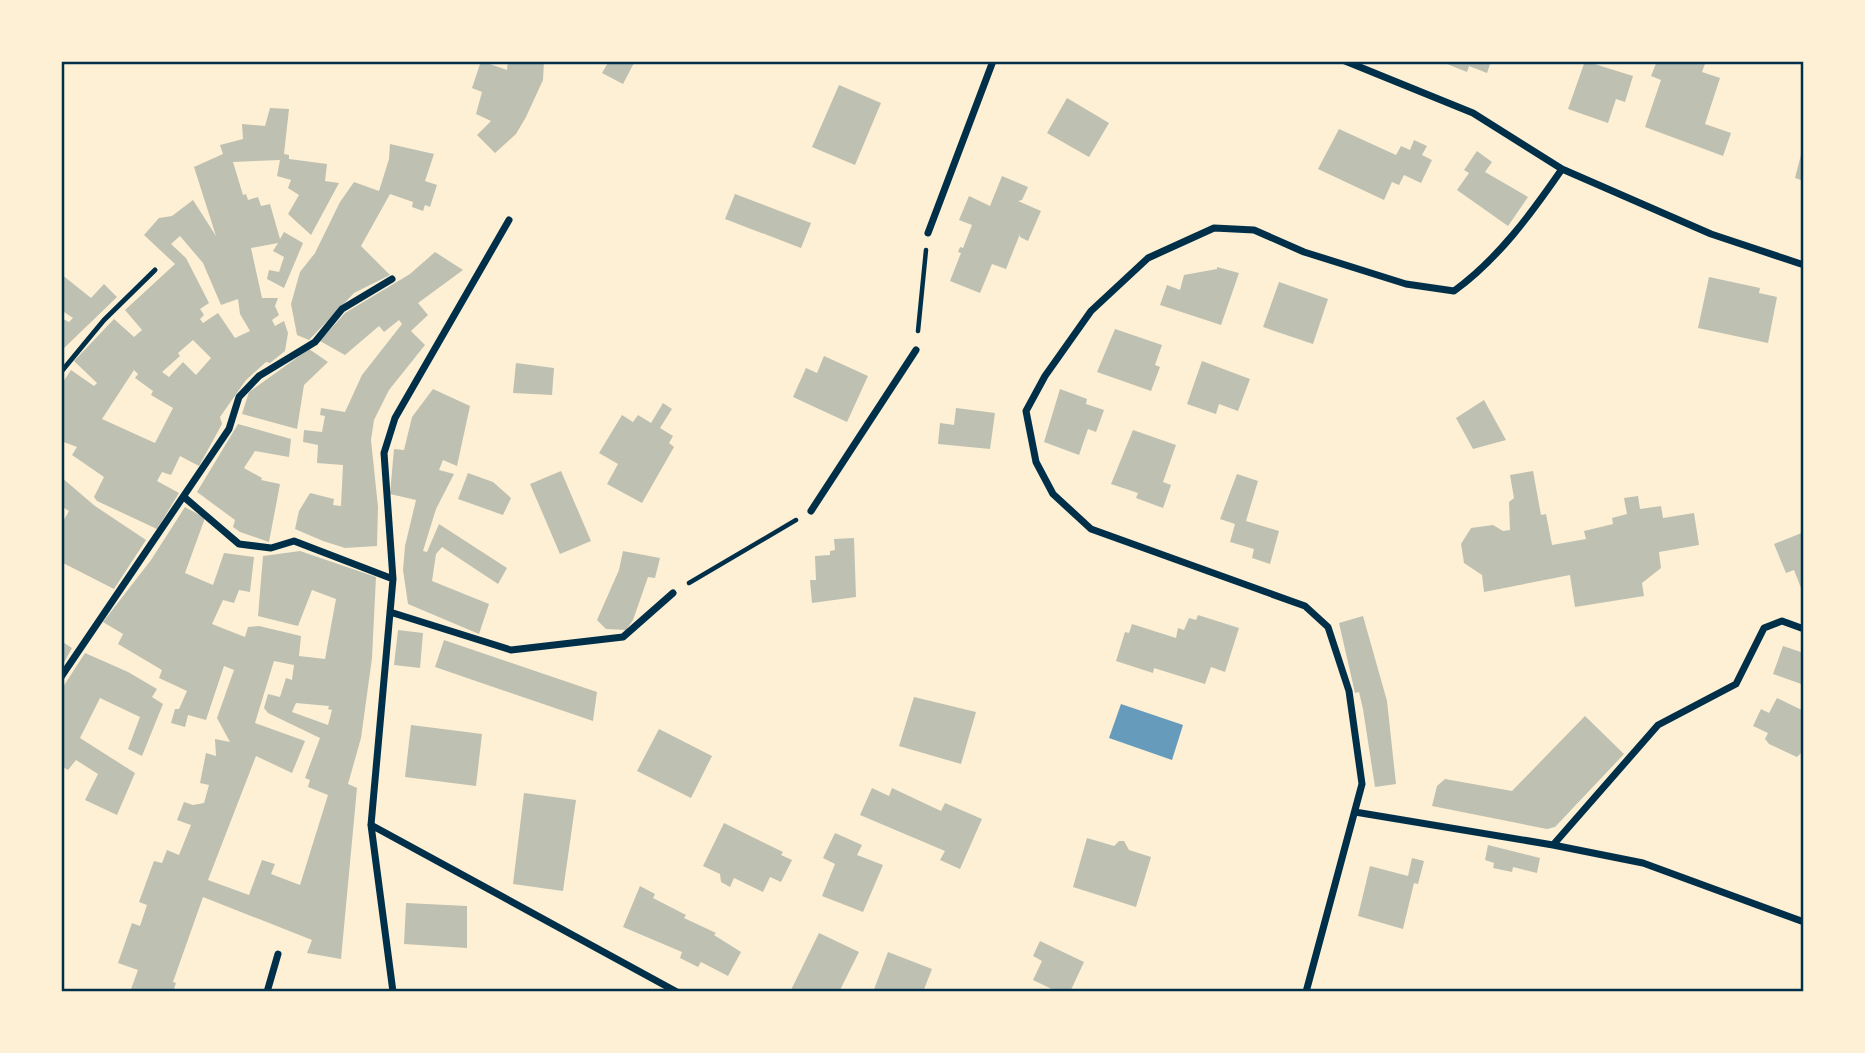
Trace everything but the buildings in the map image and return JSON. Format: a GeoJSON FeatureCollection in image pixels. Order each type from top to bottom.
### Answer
{"type":"FeatureCollection","features":[{"type":"Feature","properties":{"kind":"street"},"geometry":{"type":"LineString","coordinates":[[928,233],[993,61]]}},
{"type":"Feature","properties":{"kind":"street"},"geometry":{"type":"LineString","coordinates":[[1345,61],[1473,113],[1562,169],[1711,234],[1804,265]]}},
{"type":"Feature","properties":{"kind":"street"},"geometry":{"type":"LineString","coordinates":[[1306,992],[1362,784],[1349,691],[1328,626],[1305,606],[1091,529],[1053,494],[1036,462],[1026,411],[1045,376],[1091,312],[1147,258],[1214,228],[1254,230],[1304,252],[1406,284],[1454,291],[1476,275],[1531,213],[1562,169]]}},
{"type":"Feature","properties":{"kind":"street"},"geometry":{"type":"LineString","coordinates":[[393,992],[371,825],[393,579],[384,453],[395,418],[509,220]]}},
{"type":"Feature","properties":{"kind":"street"},"geometry":{"type":"LineString","coordinates":[[61,677],[229,429],[239,397],[259,376],[315,342],[342,309],[392,279]]}},
{"type":"Feature","properties":{"kind":"street"},"geometry":{"type":"LineString","coordinates":[[811,512],[916,350]]}},
{"type":"Feature","properties":{"kind":"street"},"geometry":{"type":"LineString","coordinates":[[184,497],[239,544],[271,548],[294,541],[393,579]]}},
{"type":"Feature","properties":{"kind":"street"},"geometry":{"type":"LineString","coordinates":[[390,612],[511,650],[623,637],[673,593]]}},
{"type":"Feature","properties":{"kind":"street"},"geometry":{"type":"LineString","coordinates":[[1553,845],[1658,725],[1736,684],[1764,628],[1782,621],[1804,629]]}},
{"type":"Feature","properties":{"kind":"street"},"geometry":{"type":"LineString","coordinates":[[1355,812],[1643,863],[1804,922]]}},
{"type":"Feature","properties":{"kind":"street"},"geometry":{"type":"LineString","coordinates":[[371,825],[677,992]]}},
{"type":"Feature","properties":{"kind":"street"},"geometry":{"type":"LineString","coordinates":[[267,992],[278,954]]}},
{"type":"Feature","properties":{"kind":"lane"},"geometry":{"type":"LineString","coordinates":[[61,372],[104,320],[155,270]]}},
{"type":"Feature","properties":{"kind":"path"},"geometry":{"type":"LineString","coordinates":[[916,350],[928,233]]}},
{"type":"Feature","properties":{"kind":"path"},"geometry":{"type":"LineString","coordinates":[[673,593],[811,512]]}},
{"type":"Feature","properties":{"kind":"water"},"geometry":{"type":"Polygon","coordinates":[[[1121,704],[1183,725],[1172,760],[1109,738],[1121,704]]]}}]}
